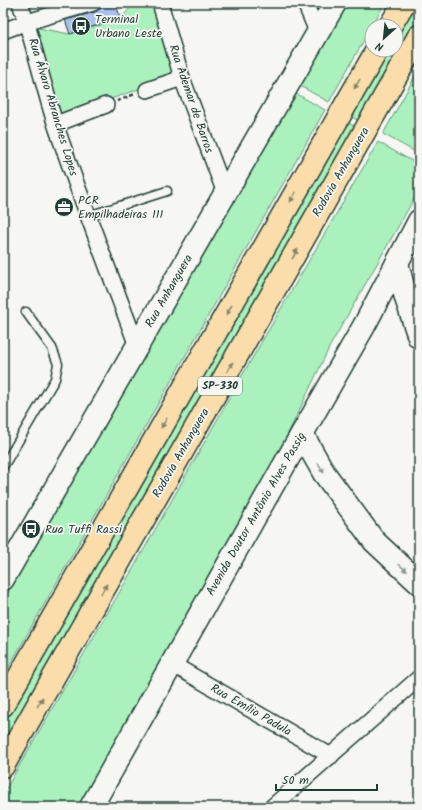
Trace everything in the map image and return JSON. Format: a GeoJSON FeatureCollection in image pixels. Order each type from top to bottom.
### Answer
{"type":"FeatureCollection","features":[{"type":"Feature","properties":{"kind":"highway"},"geometry":{"type":"LineString","coordinates":[[395,18],[404,3]]}},
{"type":"Feature","properties":{"kind":"highway","name":"Rodovia Anhanguera"},"geometry":{"type":"LineString","coordinates":[[3,766],[419,36]]}},
{"type":"Feature","properties":{"kind":"highway","name":"SP-330"},"geometry":{"type":"LineString","coordinates":[[3,705],[372,58]]}},
{"type":"Feature","properties":{"kind":"highway"},"geometry":{"type":"LineString","coordinates":[[3,773],[20,736]]}},
{"type":"Feature","properties":{"kind":"main road","name":"Rua Anhanguera"},"geometry":{"type":"LineString","coordinates":[[3,579],[335,3]]}},
{"type":"Feature","properties":{"kind":"main road","name":"Avenida Doutor Antônio Alves Passig"},"geometry":{"type":"LineString","coordinates":[[91,807],[364,326],[397,262],[416,231]]}},
{"type":"Feature","properties":{"kind":"main road"},"geometry":{"type":"LineString","coordinates":[[397,262],[406,298],[419,337]]}},
{"type":"Feature","properties":{"kind":"main road"},"geometry":{"type":"LineString","coordinates":[[302,434],[324,473],[374,541],[419,583]]}},
{"type":"Feature","properties":{"kind":"street","name":"Rua Álvaro Abranches Lopes"},"geometry":{"type":"LineString","coordinates":[[20,3],[27,22],[56,124],[88,216],[137,346]]}},
{"type":"Feature","properties":{"kind":"street"},"geometry":{"type":"LineString","coordinates":[[3,31],[27,22],[93,3]]}},
{"type":"Feature","properties":{"kind":"street","name":"Rua Ademar de Barros"},"geometry":{"type":"LineString","coordinates":[[160,3],[182,78],[225,194]]}},
{"type":"Feature","properties":{"kind":"street"},"geometry":{"type":"LineString","coordinates":[[305,3],[318,34]]}},
{"type":"Feature","properties":{"kind":"street"},"geometry":{"type":"LineString","coordinates":[[147,90],[182,78]]}},
{"type":"Feature","properties":{"kind":"street"},"geometry":{"type":"LineString","coordinates":[[56,124],[106,105]]}},
{"type":"Feature","properties":{"kind":"street","name":"Rua Emílio Padula"},"geometry":{"type":"LineString","coordinates":[[172,664],[331,756]]}},
{"type":"Feature","properties":{"kind":"street"},"geometry":{"type":"LineString","coordinates":[[272,807],[419,678]]}},
{"type":"Feature","properties":{"kind":"lane"},"geometry":{"type":"LineString","coordinates":[[88,216],[167,190]]}},
{"type":"Feature","properties":{"kind":"lane"},"geometry":{"type":"LineString","coordinates":[[3,467],[55,379],[58,364],[52,348],[26,312]]}},
{"type":"Feature","properties":{"kind":"path"},"geometry":{"type":"LineString","coordinates":[[106,105],[147,90]]}},
{"type":"Feature","properties":{"kind":"green space"},"geometry":{"type":"Polygon","coordinates":[[[135,3],[156,3],[176,76],[57,118],[33,27],[70,34],[120,19],[135,3]]]}},
{"type":"Feature","properties":{"kind":"green space"},"geometry":{"type":"Polygon","coordinates":[[[346,3],[385,3],[377,18],[364,18],[364,40],[329,102],[300,86],[346,3]]]}},
{"type":"Feature","properties":{"kind":"green space"},"geometry":{"type":"Polygon","coordinates":[[[415,3],[419,3],[419,18],[404,45],[404,23],[415,3]]]}},
{"type":"Feature","properties":{"kind":"green space"},"geometry":{"type":"Polygon","coordinates":[[[383,58],[397,58],[361,122],[350,116],[383,58]]]}},
{"type":"Feature","properties":{"kind":"green space"},"geometry":{"type":"Polygon","coordinates":[[[419,69],[419,154],[383,134],[419,69]]]}},
{"type":"Feature","properties":{"kind":"green space"},"geometry":{"type":"Polygon","coordinates":[[[295,93],[325,110],[3,677],[3,603],[18,572],[295,93]]]}},
{"type":"Feature","properties":{"kind":"green space"},"geometry":{"type":"Polygon","coordinates":[[[347,122],[356,127],[3,743],[3,725],[347,122]]]}},
{"type":"Feature","properties":{"kind":"green space"},"geometry":{"type":"Polygon","coordinates":[[[378,142],[419,165],[419,190],[330,346],[271,469],[79,807],[3,807],[3,794],[243,374],[378,142]]]}},
{"type":"Feature","properties":{"kind":"building","name":"Terminal Urbano Leste"},"geometry":{"type":"Polygon","coordinates":[[[116,3],[120,18],[70,34],[65,20],[95,12],[100,9],[102,5],[116,3]]]}},
{"type":"Feature","properties":{"kind":"place","name":"Terminal Urbano Leste"},"geometry":{"type":"Point","coordinates":[81,26]}},
{"type":"Feature","properties":{"kind":"place","name":"PCR Empilhadeiras 111"},"geometry":{"type":"Point","coordinates":[64,207]}},
{"type":"Feature","properties":{"kind":"place","name":"Rua Tuffi Rassi"},"geometry":{"type":"Point","coordinates":[31,529]}}]}
